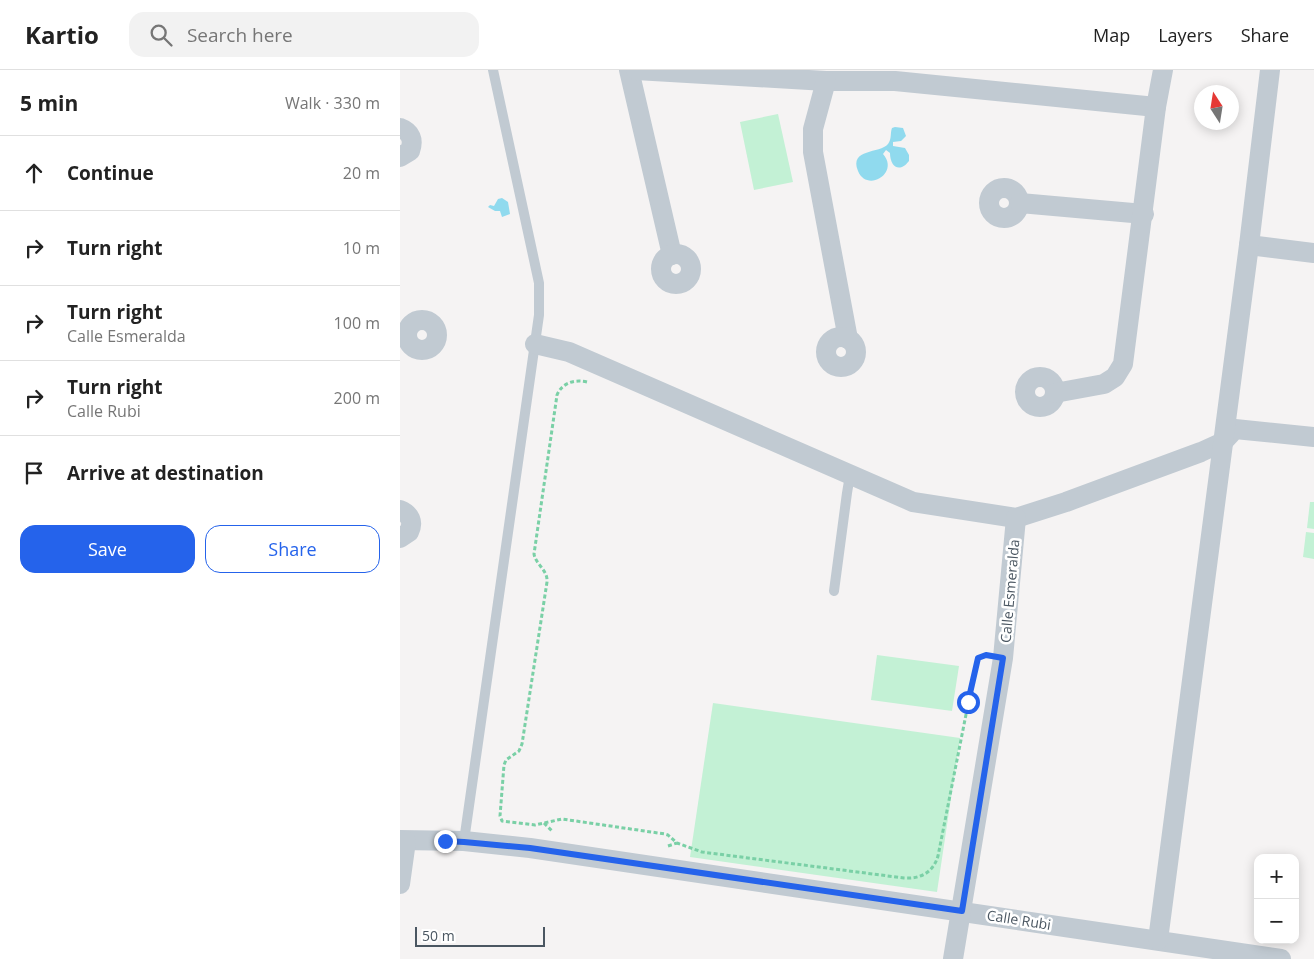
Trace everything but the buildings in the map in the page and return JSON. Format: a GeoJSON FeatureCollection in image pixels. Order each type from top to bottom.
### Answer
{"type":"FeatureCollection","features":[{"type":"Feature","properties":{"kind":"street"},"geometry":{"type":"LineString","coordinates":[[629,70],[672,255]]}},
{"type":"Feature","properties":{"kind":"street"},"geometry":{"type":"LineString","coordinates":[[636,70],[826,82],[896,75],[1156,107]]}},
{"type":"Feature","properties":{"kind":"street"},"geometry":{"type":"LineString","coordinates":[[1055,394],[1104,384],[1115,377],[1123,364],[1144,214],[1156,107],[1163,70]]}},
{"type":"Feature","properties":{"kind":"street"},"geometry":{"type":"LineString","coordinates":[[1158,940],[1250,245],[1270,70]]}},
{"type":"Feature","properties":{"kind":"street"},"geometry":{"type":"LineString","coordinates":[[826,82],[813,129],[813,152],[848,339]]}},
{"type":"Feature","properties":{"kind":"street"},"geometry":{"type":"LineString","coordinates":[[400,128],[409,133],[413,141],[410,151],[400,157]]}},
{"type":"Feature","properties":{"kind":"street"},"geometry":{"type":"LineString","coordinates":[[1020,203],[1144,214]]}},
{"type":"Feature","properties":{"kind":"street"},"geometry":{"type":"LineString","coordinates":[[1250,245],[1314,253]]}},
{"type":"Feature","properties":{"kind":"street"},"geometry":{"type":"LineString","coordinates":[[535,344],[569,352],[913,502],[1016,518],[1066,502],[1223,442],[1235,429],[1314,437]]}},
{"type":"Feature","properties":{"kind":"street"},"geometry":{"type":"LineString","coordinates":[[400,510],[408,514],[412,523],[409,532],[400,538]]}},
{"type":"Feature","properties":{"kind":"street","name":"Calle Esmeralda"},"geometry":{"type":"LineString","coordinates":[[953,959],[1003,658],[1016,518]]}},
{"type":"Feature","properties":{"kind":"street"},"geometry":{"type":"LineString","coordinates":[[400,884],[403,841]]}},
{"type":"Feature","properties":{"kind":"street","name":"Calle Rubi"},"geometry":{"type":"LineString","coordinates":[[403,841],[464,842],[530,848],[1281,959]]}},
{"type":"Feature","properties":{"kind":"lane"},"geometry":{"type":"LineString","coordinates":[[464,842],[539,315],[539,284],[493,70]]}},
{"type":"Feature","properties":{"kind":"lane"},"geometry":{"type":"LineString","coordinates":[[834,591],[850,476]]}},
{"type":"Feature","properties":{"kind":"path"},"geometry":{"type":"LineString","coordinates":[[596,385],[583,381],[573,381],[563,386],[557,395],[534,554],[535,560],[547,574],[547,582],[522,744],[519,751],[506,760],[504,764],[500,816],[502,821],[535,825],[562,819],[665,834],[677,843],[702,852],[904,878],[922,876],[932,867],[938,856],[978,658],[986,655],[1003,658]]}},
{"type":"Feature","properties":{"kind":"path"},"geometry":{"type":"LineString","coordinates":[[543,823],[552,831]]}},
{"type":"Feature","properties":{"kind":"path"},"geometry":{"type":"LineString","coordinates":[[668,846],[677,843]]}},
{"type":"Feature","properties":{"kind":"green space"},"geometry":{"type":"Polygon","coordinates":[[[778,114],[793,182],[754,190],[740,122],[778,114]]]}},
{"type":"Feature","properties":{"kind":"green space"},"geometry":{"type":"Polygon","coordinates":[[[1310,502],[1314,502],[1314,529],[1307,528],[1310,502]]]}},
{"type":"Feature","properties":{"kind":"green space"},"geometry":{"type":"Polygon","coordinates":[[[1306,532],[1314,533],[1314,559],[1303,557],[1306,532]]]}},
{"type":"Feature","properties":{"kind":"green space"},"geometry":{"type":"Polygon","coordinates":[[[877,655],[959,666],[952,711],[871,700],[877,655]]]}},
{"type":"Feature","properties":{"kind":"green space"},"geometry":{"type":"Polygon","coordinates":[[[713,703],[960,738],[937,892],[690,857],[713,703]]]}},
{"type":"Feature","properties":{"kind":"water"},"geometry":{"type":"Polygon","coordinates":[[[892,128],[903,128],[906,136],[901,141],[893,142],[893,146],[905,148],[909,155],[909,161],[902,167],[896,167],[890,158],[890,153],[886,150],[883,154],[888,168],[885,174],[874,180],[862,177],[856,164],[858,158],[888,144],[892,128]]]}},
{"type":"Feature","properties":{"kind":"water"},"geometry":{"type":"Polygon","coordinates":[[[502,198],[508,202],[510,214],[502,217],[500,211],[495,211],[488,207],[490,205],[494,206],[498,199],[502,198]]]}},
{"type":"Feature","properties":{"kind":"route"},"geometry":{"type":"LineString","coordinates":[[445,841],[530,848],[962,911],[1003,658],[986,655],[978,658],[968,702]]}}]}
